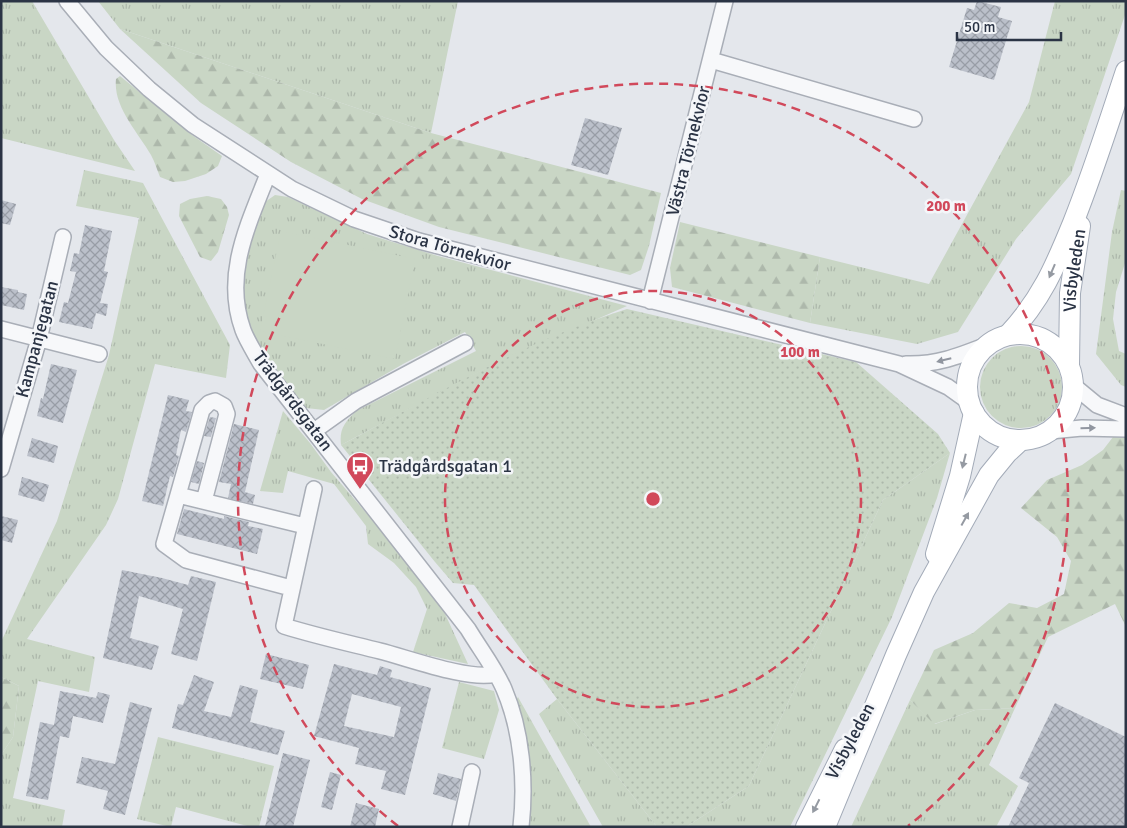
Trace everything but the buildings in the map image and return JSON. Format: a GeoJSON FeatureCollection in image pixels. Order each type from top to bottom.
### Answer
{"type":"FeatureCollection","features":[{"type":"Feature","properties":{"kind":"main road","name":"Visbyleden"},"geometry":{"type":"LineString","coordinates":[[1008,335],[1034,305],[1047,283],[1091,178],[1126,71]]}},
{"type":"Feature","properties":{"kind":"main road","name":"Visbyleden"},"geometry":{"type":"LineString","coordinates":[[1069,365],[1070,293],[1079,232],[1091,178]]}},
{"type":"Feature","properties":{"kind":"main road"},"geometry":{"type":"LineString","coordinates":[[1024,334],[1040,337],[1054,346],[1069,365],[1074,386],[1068,412],[1060,423],[1036,438],[1020,440],[997,435],[984,426],[971,408],[967,383],[969,371],[978,354],[997,339],[1008,335],[1024,334]]}},
{"type":"Feature","properties":{"kind":"main road","name":"Visbyleden"},"geometry":{"type":"LineString","coordinates":[[924,592],[960,476],[971,408]]}},
{"type":"Feature","properties":{"kind":"main road","name":"Visbyleden"},"geometry":{"type":"LineString","coordinates":[[825,827],[924,592],[989,475],[1020,440]]}},
{"type":"Feature","properties":{"kind":"main road","name":"Visbyleden"},"geometry":{"type":"LineString","coordinates":[[806,827],[896,655]]}},
{"type":"Feature","properties":{"kind":"street","name":"Stora Törnekvior"},"geometry":{"type":"LineString","coordinates":[[67,1],[106,48],[149,89],[193,126],[292,189],[354,219],[419,241],[899,364]]}},
{"type":"Feature","properties":{"kind":"street","name":"Västra Törnekvior"},"geometry":{"type":"LineString","coordinates":[[650,301],[725,1]]}},
{"type":"Feature","properties":{"kind":"street"},"geometry":{"type":"LineString","coordinates":[[711,60],[914,119]]}},
{"type":"Feature","properties":{"kind":"street","name":"Trädgårdsgatan"},"geometry":{"type":"LineString","coordinates":[[268,174],[243,238],[236,268],[235,301],[243,331],[261,364],[468,629],[504,690],[519,749],[523,795],[521,827]]}},
{"type":"Feature","properties":{"kind":"street","name":"Kampanjegatan"},"geometry":{"type":"LineString","coordinates":[[1,469],[39,338],[63,237]]}},
{"type":"Feature","properties":{"kind":"street"},"geometry":{"type":"LineString","coordinates":[[1,329],[99,354]]}},
{"type":"Feature","properties":{"kind":"street"},"geometry":{"type":"LineString","coordinates":[[314,431],[356,402],[465,343]]}},
{"type":"Feature","properties":{"kind":"street"},"geometry":{"type":"LineString","coordinates":[[899,364],[925,364],[943,361],[987,346]]}},
{"type":"Feature","properties":{"kind":"street"},"geometry":{"type":"LineString","coordinates":[[899,364],[948,387],[971,408]]}},
{"type":"Feature","properties":{"kind":"street"},"geometry":{"type":"LineString","coordinates":[[1074,386],[1097,405],[1126,416]]}},
{"type":"Feature","properties":{"kind":"street"},"geometry":{"type":"LineString","coordinates":[[204,501],[227,414],[224,406],[216,401],[209,403],[202,410],[164,544],[186,560],[291,588]]}},
{"type":"Feature","properties":{"kind":"street"},"geometry":{"type":"LineString","coordinates":[[1050,431],[1082,428],[1126,429]]}},
{"type":"Feature","properties":{"kind":"street"},"geometry":{"type":"LineString","coordinates":[[314,488],[284,626],[320,638],[377,650],[455,671],[486,676],[495,674]]}},
{"type":"Feature","properties":{"kind":"street"},"geometry":{"type":"LineString","coordinates":[[178,495],[305,526]]}},
{"type":"Feature","properties":{"kind":"street"},"geometry":{"type":"LineString","coordinates":[[460,827],[472,772]]}},
{"type":"Feature","properties":{"kind":"green space"},"geometry":{"type":"Polygon","coordinates":[[[1,1],[32,1],[114,140],[135,171],[1,138],[1,1]]]}},
{"type":"Feature","properties":{"kind":"green space"},"geometry":{"type":"Polygon","coordinates":[[[98,1],[458,1],[431,133],[120,29],[98,1]]]}},
{"type":"Feature","properties":{"kind":"green space"},"geometry":{"type":"Polygon","coordinates":[[[1055,1],[1126,1],[1126,12],[1071,174],[1016,239],[958,332],[917,344],[810,323],[820,257],[929,284],[1029,102],[1055,1]]]}},
{"type":"Feature","properties":{"kind":"green space"},"geometry":{"type":"Polygon","coordinates":[[[120,29],[431,133],[661,193],[649,246],[641,270],[630,275],[439,227],[362,199],[291,162],[201,103],[120,29]]]}},
{"type":"Feature","properties":{"kind":"green space"},"geometry":{"type":"Polygon","coordinates":[[[120,76],[192,135],[222,156],[218,166],[206,174],[185,181],[173,182],[160,177],[151,155],[122,109],[118,99],[116,79],[120,76]]]}},
{"type":"Feature","properties":{"kind":"green space"},"geometry":{"type":"Polygon","coordinates":[[[84,170],[143,183],[230,345],[226,378],[155,364],[118,499],[106,525],[27,639],[95,657],[89,692],[38,681],[13,798],[65,810],[62,827],[1,827],[1,755],[13,737],[19,686],[1,677],[1,642],[57,521],[109,355],[139,218],[76,206],[84,170]]]}},
{"type":"Feature","properties":{"kind":"green space"},"geometry":{"type":"Polygon","coordinates":[[[1121,190],[1126,191],[1126,260],[1116,292],[1113,319],[1119,351],[1126,354],[1126,387],[1121,385],[1096,354],[1112,232],[1121,190]]]}},
{"type":"Feature","properties":{"kind":"green space"},"geometry":{"type":"Polygon","coordinates":[[[275,195],[288,197],[367,234],[438,256],[627,306],[494,364],[341,445],[341,434],[344,426],[356,411],[476,351],[465,332],[403,364],[324,410],[306,408],[250,335],[242,296],[246,255],[265,202],[275,195]]]}},
{"type":"Feature","properties":{"kind":"green space"},"geometry":{"type":"Polygon","coordinates":[[[207,196],[221,199],[227,207],[229,215],[218,252],[211,261],[200,257],[179,216],[180,204],[190,199],[207,196]]]}},
{"type":"Feature","properties":{"kind":"green space"},"geometry":{"type":"Polygon","coordinates":[[[680,222],[820,257],[810,323],[672,287],[670,268],[680,222]]]}},
{"type":"Feature","properties":{"kind":"green space"},"geometry":{"type":"Polygon","coordinates":[[[281,231],[415,259],[395,359],[260,331],[281,231]]]}},
{"type":"Feature","properties":{"kind":"green space"},"geometry":{"type":"Polygon","coordinates":[[[627,309],[856,362],[938,434],[950,453],[883,500],[749,786],[686,827],[657,827],[557,699],[474,585],[453,583],[341,445],[481,370],[553,336],[627,309]]]}},
{"type":"Feature","properties":{"kind":"green space"},"geometry":{"type":"Polygon","coordinates":[[[1021,346],[1037,350],[1050,358],[1058,371],[1062,387],[1058,403],[1050,416],[1037,424],[1021,428],[1005,424],[992,416],[984,403],[980,387],[984,371],[992,358],[1005,350],[1021,346]]]}},
{"type":"Feature","properties":{"kind":"green space"},"geometry":{"type":"Polygon","coordinates":[[[283,411],[331,472],[436,594],[468,664],[413,652],[427,609],[416,587],[394,563],[368,544],[366,526],[334,484],[288,471],[283,493],[260,491],[283,411]]]}},
{"type":"Feature","properties":{"kind":"green space"},"geometry":{"type":"Polygon","coordinates":[[[1113,437],[1126,438],[1126,627],[1115,604],[1048,637],[1015,708],[975,710],[934,724],[910,700],[934,650],[973,633],[1009,603],[1037,608],[1064,594],[1071,561],[1057,537],[1021,508],[1047,480],[1082,465],[1103,450],[1113,437]]]}},
{"type":"Feature","properties":{"kind":"green space"},"geometry":{"type":"Polygon","coordinates":[[[950,453],[937,498],[892,617],[790,827],[686,827],[749,786],[883,500],[950,453]]]}},
{"type":"Feature","properties":{"kind":"green space"},"geometry":{"type":"Polygon","coordinates":[[[1,677],[19,686],[13,737],[1,755],[1,677]]]}},
{"type":"Feature","properties":{"kind":"green space"},"geometry":{"type":"Polygon","coordinates":[[[459,682],[494,691],[499,710],[484,759],[442,748],[459,682]]]}},
{"type":"Feature","properties":{"kind":"green space"},"geometry":{"type":"Polygon","coordinates":[[[518,697],[591,827],[528,827],[529,778],[516,700],[518,697]]]}},
{"type":"Feature","properties":{"kind":"green space"},"geometry":{"type":"Polygon","coordinates":[[[557,699],[657,827],[603,827],[539,714],[557,699]]]}},
{"type":"Feature","properties":{"kind":"green space"},"geometry":{"type":"Polygon","coordinates":[[[910,700],[935,724],[975,710],[1015,708],[989,765],[1018,786],[996,827],[851,827],[910,700]]]}},
{"type":"Feature","properties":{"kind":"green space"},"geometry":{"type":"Polygon","coordinates":[[[158,737],[274,766],[259,827],[251,827],[176,807],[171,827],[137,819],[158,737]]]}},
{"type":"Feature","properties":{"kind":"place","name":"Trädgårdsgatan 1"},"geometry":{"type":"Point","coordinates":[360,490]}}]}
